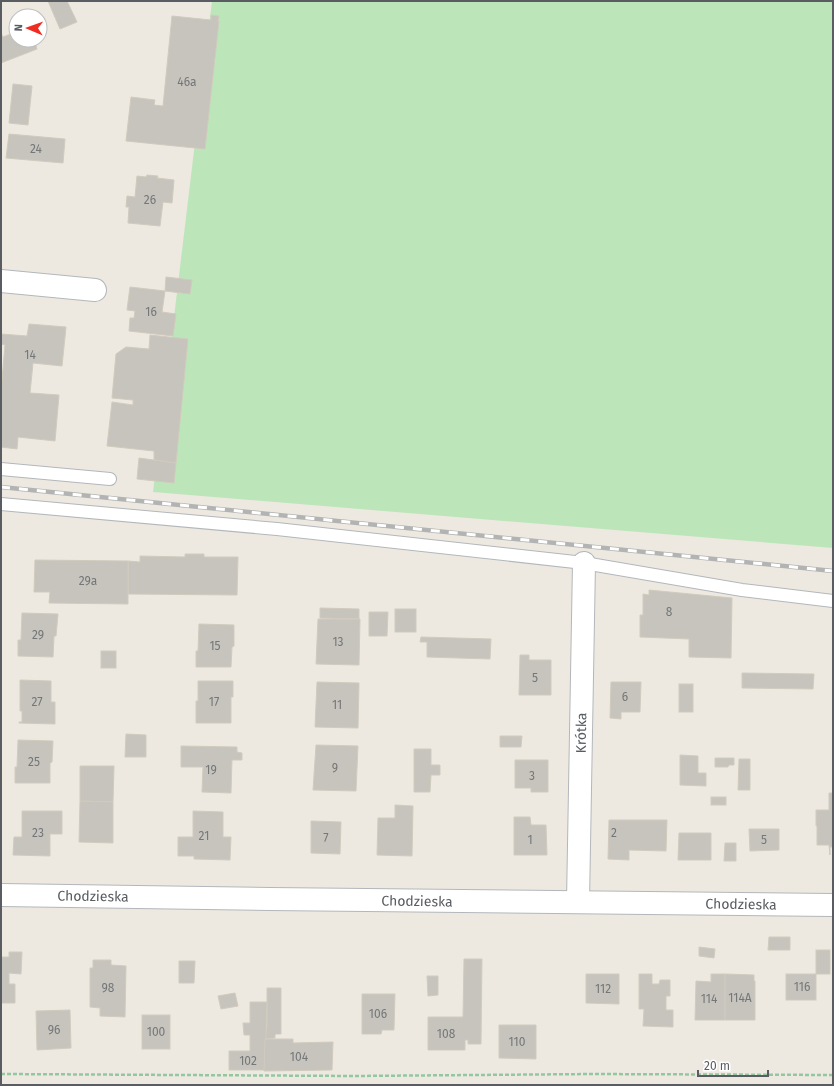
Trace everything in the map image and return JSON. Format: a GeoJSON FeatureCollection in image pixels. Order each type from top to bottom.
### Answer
{"type":"FeatureCollection","features":[{"type":"Feature","properties":{"kind":"street"},"geometry":{"type":"LineString","coordinates":[[1,281],[95,290]]}},
{"type":"Feature","properties":{"kind":"street","name":"Krótka"},"geometry":{"type":"LineString","coordinates":[[578,902],[584,563]]}},
{"type":"Feature","properties":{"kind":"street","name":"Chodzieska"},"geometry":{"type":"LineString","coordinates":[[1,895],[286,900],[833,905]]}},
{"type":"Feature","properties":{"kind":"lane"},"geometry":{"type":"LineString","coordinates":[[1,468],[110,479]]}},
{"type":"Feature","properties":{"kind":"lane"},"geometry":{"type":"LineString","coordinates":[[1,504],[277,529],[584,563],[742,590],[833,601]]}},
{"type":"Feature","properties":{"kind":"path"},"geometry":{"type":"LineString","coordinates":[[1,1074],[355,1076],[593,1074],[833,1075]]}},
{"type":"Feature","properties":{"kind":"green space"},"geometry":{"type":"Polygon","coordinates":[[[212,1],[833,1],[833,548],[153,492],[212,1]]]}},
{"type":"Feature","properties":{"kind":"building"},"geometry":{"type":"Polygon","coordinates":[[[48,1],[67,1],[77,22],[60,29],[48,1]]]}},
{"type":"Feature","properties":{"kind":"building"},"geometry":{"type":"Polygon","coordinates":[[[211,15],[219,16],[219,21],[205,149],[126,141],[131,97],[155,100],[154,105],[163,106],[172,16],[211,20],[211,15]]]}},
{"type":"Feature","properties":{"kind":"building"},"geometry":{"type":"Polygon","coordinates":[[[1,33],[3,37],[8,35],[8,48],[37,49],[1,63],[1,33]]]}},
{"type":"Feature","properties":{"kind":"building"},"geometry":{"type":"Polygon","coordinates":[[[13,84],[32,86],[28,125],[9,123],[13,84]]]}},
{"type":"Feature","properties":{"kind":"building"},"geometry":{"type":"Polygon","coordinates":[[[9,134],[65,139],[63,163],[6,158],[9,134]]]}},
{"type":"Feature","properties":{"kind":"building"},"geometry":{"type":"Polygon","coordinates":[[[147,175],[174,180],[172,203],[163,202],[160,226],[128,223],[129,207],[126,207],[127,196],[135,197],[137,176],[146,177],[147,175]]]}},
{"type":"Feature","properties":{"kind":"building"},"geometry":{"type":"Polygon","coordinates":[[[166,277],[192,280],[190,294],[165,291],[166,277]]]}},
{"type":"Feature","properties":{"kind":"building"},"geometry":{"type":"Polygon","coordinates":[[[130,287],[165,291],[162,312],[176,314],[173,336],[129,331],[130,318],[134,318],[135,311],[127,310],[130,287]]]}},
{"type":"Feature","properties":{"kind":"building"},"geometry":{"type":"Polygon","coordinates":[[[29,324],[66,327],[62,366],[33,363],[30,393],[59,395],[55,441],[18,437],[17,449],[1,447],[1,391],[5,345],[1,344],[1,334],[27,336],[29,324]]]}},
{"type":"Feature","properties":{"kind":"building"},"geometry":{"type":"Polygon","coordinates":[[[150,335],[188,339],[176,463],[154,460],[154,451],[107,446],[112,402],[133,405],[133,400],[112,398],[116,354],[126,347],[149,349],[150,335]]]}},
{"type":"Feature","properties":{"kind":"building"},"geometry":{"type":"Polygon","coordinates":[[[139,458],[176,463],[174,483],[137,479],[139,458]]]}},
{"type":"Feature","properties":{"kind":"building"},"geometry":{"type":"Polygon","coordinates":[[[185,554],[204,554],[204,557],[238,557],[237,595],[128,594],[128,561],[140,562],[140,556],[185,557],[185,554]]]}},
{"type":"Feature","properties":{"kind":"building"},"geometry":{"type":"Polygon","coordinates":[[[35,560],[128,561],[128,604],[49,603],[50,592],[34,592],[35,560]]]}},
{"type":"Feature","properties":{"kind":"building"},"geometry":{"type":"Polygon","coordinates":[[[649,590],[732,598],[731,658],[689,657],[689,639],[640,637],[640,615],[643,615],[643,594],[649,595],[649,590]]]}},
{"type":"Feature","properties":{"kind":"building"},"geometry":{"type":"Polygon","coordinates":[[[320,608],[359,609],[359,619],[320,618],[320,608]]]}},
{"type":"Feature","properties":{"kind":"building"},"geometry":{"type":"Polygon","coordinates":[[[395,609],[416,609],[416,632],[395,632],[395,609]]]}},
{"type":"Feature","properties":{"kind":"building"},"geometry":{"type":"Polygon","coordinates":[[[369,612],[388,612],[387,636],[369,636],[369,612]]]}},
{"type":"Feature","properties":{"kind":"building"},"geometry":{"type":"Polygon","coordinates":[[[22,613],[58,614],[56,636],[54,636],[53,657],[18,656],[18,640],[21,640],[22,613]]]}},
{"type":"Feature","properties":{"kind":"building"},"geometry":{"type":"Polygon","coordinates":[[[318,619],[360,619],[359,665],[316,664],[318,619]]]}},
{"type":"Feature","properties":{"kind":"building"},"geometry":{"type":"Polygon","coordinates":[[[199,624],[234,625],[234,646],[232,647],[231,667],[196,667],[199,624]]]}},
{"type":"Feature","properties":{"kind":"building"},"geometry":{"type":"Polygon","coordinates":[[[421,637],[491,639],[490,659],[427,657],[427,642],[420,642],[421,637]]]}},
{"type":"Feature","properties":{"kind":"building"},"geometry":{"type":"Polygon","coordinates":[[[101,651],[116,651],[116,668],[101,668],[101,651]]]}},
{"type":"Feature","properties":{"kind":"building"},"geometry":{"type":"Polygon","coordinates":[[[520,655],[529,655],[529,660],[551,660],[551,695],[519,695],[520,655]]]}},
{"type":"Feature","properties":{"kind":"building"},"geometry":{"type":"Polygon","coordinates":[[[742,673],[814,674],[813,689],[742,688],[742,673]]]}},
{"type":"Feature","properties":{"kind":"building"},"geometry":{"type":"Polygon","coordinates":[[[20,680],[51,681],[51,702],[55,702],[55,724],[19,723],[22,722],[22,711],[20,711],[20,680]]]}},
{"type":"Feature","properties":{"kind":"building"},"geometry":{"type":"Polygon","coordinates":[[[198,681],[233,681],[233,697],[231,697],[231,723],[196,723],[198,681]]]}},
{"type":"Feature","properties":{"kind":"building"},"geometry":{"type":"Polygon","coordinates":[[[317,682],[359,683],[358,728],[315,727],[317,682]]]}},
{"type":"Feature","properties":{"kind":"building"},"geometry":{"type":"Polygon","coordinates":[[[611,682],[641,682],[640,712],[621,712],[621,719],[610,718],[611,682]]]}},
{"type":"Feature","properties":{"kind":"building"},"geometry":{"type":"Polygon","coordinates":[[[679,684],[693,684],[693,712],[679,712],[679,684]]]}},
{"type":"Feature","properties":{"kind":"building"},"geometry":{"type":"Polygon","coordinates":[[[126,734],[146,735],[146,757],[125,757],[126,734]]]}},
{"type":"Feature","properties":{"kind":"building"},"geometry":{"type":"Polygon","coordinates":[[[500,736],[522,736],[521,747],[500,747],[500,736]]]}},
{"type":"Feature","properties":{"kind":"building"},"geometry":{"type":"Polygon","coordinates":[[[18,740],[53,741],[52,762],[50,763],[50,783],[15,783],[18,740]]]}},
{"type":"Feature","properties":{"kind":"building"},"geometry":{"type":"Polygon","coordinates":[[[316,745],[358,746],[356,791],[313,790],[316,745]]]}},
{"type":"Feature","properties":{"kind":"building"},"geometry":{"type":"Polygon","coordinates":[[[181,746],[237,747],[237,752],[242,753],[242,760],[232,760],[231,793],[202,792],[203,767],[181,767],[181,746]]]}},
{"type":"Feature","properties":{"kind":"building"},"geometry":{"type":"Polygon","coordinates":[[[414,749],[431,749],[431,765],[440,765],[440,775],[431,775],[430,792],[414,792],[414,749]]]}},
{"type":"Feature","properties":{"kind":"building"},"geometry":{"type":"Polygon","coordinates":[[[680,755],[698,756],[698,773],[706,773],[706,786],[680,785],[680,755]]]}},
{"type":"Feature","properties":{"kind":"building"},"geometry":{"type":"Polygon","coordinates":[[[715,758],[734,758],[734,765],[729,765],[728,767],[715,767],[715,758]]]}},
{"type":"Feature","properties":{"kind":"building"},"geometry":{"type":"Polygon","coordinates":[[[739,759],[750,759],[750,790],[738,790],[739,759]]]}},
{"type":"Feature","properties":{"kind":"building"},"geometry":{"type":"Polygon","coordinates":[[[515,760],[548,760],[548,792],[531,792],[531,788],[515,788],[515,760]]]}},
{"type":"Feature","properties":{"kind":"building"},"geometry":{"type":"Polygon","coordinates":[[[80,766],[114,766],[113,802],[80,801],[80,766]]]}},
{"type":"Feature","properties":{"kind":"building"},"geometry":{"type":"Polygon","coordinates":[[[829,793],[833,793],[833,847],[830,847],[830,855],[829,845],[817,845],[816,826],[816,810],[829,810],[829,793]]]}},
{"type":"Feature","properties":{"kind":"building"},"geometry":{"type":"Polygon","coordinates":[[[711,797],[726,797],[726,805],[711,805],[711,797]]]}},
{"type":"Feature","properties":{"kind":"building"},"geometry":{"type":"Polygon","coordinates":[[[80,801],[113,802],[113,843],[79,842],[80,801]]]}},
{"type":"Feature","properties":{"kind":"building"},"geometry":{"type":"Polygon","coordinates":[[[395,805],[413,806],[412,856],[377,855],[378,818],[395,818],[395,805]]]}},
{"type":"Feature","properties":{"kind":"building"},"geometry":{"type":"Polygon","coordinates":[[[22,811],[62,811],[62,834],[50,834],[50,856],[13,855],[14,837],[22,837],[22,811]]]}},
{"type":"Feature","properties":{"kind":"building"},"geometry":{"type":"Polygon","coordinates":[[[193,811],[223,812],[223,837],[231,837],[230,860],[194,859],[194,856],[178,856],[178,837],[193,837],[193,811]]]}},
{"type":"Feature","properties":{"kind":"building"},"geometry":{"type":"Polygon","coordinates":[[[514,817],[530,817],[531,825],[546,825],[547,855],[514,855],[514,817]]]}},
{"type":"Feature","properties":{"kind":"building"},"geometry":{"type":"Polygon","coordinates":[[[609,820],[667,820],[666,851],[629,850],[629,860],[608,859],[609,820]]]}},
{"type":"Feature","properties":{"kind":"building"},"geometry":{"type":"Polygon","coordinates":[[[311,821],[341,822],[340,854],[311,853],[311,821]]]}},
{"type":"Feature","properties":{"kind":"building"},"geometry":{"type":"Polygon","coordinates":[[[749,829],[779,829],[779,850],[750,851],[749,829]]]}},
{"type":"Feature","properties":{"kind":"building"},"geometry":{"type":"Polygon","coordinates":[[[679,833],[711,833],[711,860],[678,860],[679,833]]]}},
{"type":"Feature","properties":{"kind":"building"},"geometry":{"type":"Polygon","coordinates":[[[725,843],[736,843],[736,861],[724,861],[725,843]]]}},
{"type":"Feature","properties":{"kind":"building"},"geometry":{"type":"Polygon","coordinates":[[[769,937],[790,937],[790,950],[768,950],[769,937]]]}},
{"type":"Feature","properties":{"kind":"building"},"geometry":{"type":"Polygon","coordinates":[[[699,947],[715,949],[714,958],[699,956],[699,947]]]}},
{"type":"Feature","properties":{"kind":"building"},"geometry":{"type":"Polygon","coordinates":[[[816,950],[830,950],[830,974],[816,974],[816,950]]]}},
{"type":"Feature","properties":{"kind":"building"},"geometry":{"type":"Polygon","coordinates":[[[9,952],[22,952],[21,974],[9,973],[9,984],[15,984],[15,1003],[1,1003],[1,957],[9,957],[9,952]]]}},
{"type":"Feature","properties":{"kind":"building"},"geometry":{"type":"Polygon","coordinates":[[[464,959],[482,959],[481,1044],[468,1044],[468,1040],[465,1040],[465,1050],[428,1050],[428,1017],[463,1017],[464,959]]]}},
{"type":"Feature","properties":{"kind":"building"},"geometry":{"type":"Polygon","coordinates":[[[93,960],[111,960],[111,965],[126,966],[125,1017],[100,1016],[100,1008],[90,1007],[90,968],[93,968],[93,960]]]}},
{"type":"Feature","properties":{"kind":"building"},"geometry":{"type":"Polygon","coordinates":[[[179,961],[195,961],[194,983],[179,983],[179,961]]]}},
{"type":"Feature","properties":{"kind":"building"},"geometry":{"type":"Polygon","coordinates":[[[586,974],[619,974],[619,1004],[586,1003],[586,974]]]}},
{"type":"Feature","properties":{"kind":"building"},"geometry":{"type":"Polygon","coordinates":[[[639,974],[652,974],[652,984],[659,984],[660,980],[670,980],[670,996],[666,996],[666,1010],[673,1010],[673,1027],[643,1026],[644,1009],[639,1009],[639,974]]]}},
{"type":"Feature","properties":{"kind":"building"},"geometry":{"type":"Polygon","coordinates":[[[711,974],[725,974],[725,1020],[695,1020],[696,981],[711,982],[711,974]]]}},
{"type":"Feature","properties":{"kind":"building"},"geometry":{"type":"Polygon","coordinates":[[[725,974],[754,975],[755,1020],[725,1020],[725,974]]]}},
{"type":"Feature","properties":{"kind":"building"},"geometry":{"type":"Polygon","coordinates":[[[786,974],[816,974],[816,1000],[786,1000],[786,974]]]}},
{"type":"Feature","properties":{"kind":"building"},"geometry":{"type":"Polygon","coordinates":[[[427,976],[438,976],[438,995],[428,996],[427,976]]]}},
{"type":"Feature","properties":{"kind":"building"},"geometry":{"type":"Polygon","coordinates":[[[267,988],[281,988],[281,1034],[276,1034],[275,1038],[265,1039],[267,1027],[267,988]]]}},
{"type":"Feature","properties":{"kind":"building"},"geometry":{"type":"Polygon","coordinates":[[[235,993],[238,1006],[221,1009],[218,996],[235,993]]]}},
{"type":"Feature","properties":{"kind":"building"},"geometry":{"type":"Polygon","coordinates":[[[362,994],[395,994],[394,1030],[382,1030],[381,1034],[362,1034],[362,994]]]}},
{"type":"Feature","properties":{"kind":"building"},"geometry":{"type":"Polygon","coordinates":[[[250,1002],[267,1002],[265,1070],[229,1070],[229,1051],[250,1051],[250,1035],[244,1035],[243,1023],[250,1023],[250,1002]]]}},
{"type":"Feature","properties":{"kind":"building"},"geometry":{"type":"Polygon","coordinates":[[[70,1010],[71,1048],[37,1050],[36,1011],[70,1010]]]}},
{"type":"Feature","properties":{"kind":"building"},"geometry":{"type":"Polygon","coordinates":[[[142,1015],[170,1015],[170,1049],[142,1049],[142,1015]]]}},
{"type":"Feature","properties":{"kind":"building"},"geometry":{"type":"Polygon","coordinates":[[[499,1025],[536,1025],[536,1059],[499,1058],[499,1025]]]}},
{"type":"Feature","properties":{"kind":"building"},"geometry":{"type":"Polygon","coordinates":[[[265,1039],[293,1039],[293,1043],[333,1042],[332,1070],[264,1071],[265,1039]]]}},
{"type":"Feature","properties":{"kind":"railway"},"geometry":{"type":"LineString","coordinates":[[1,487],[833,571]]}}]}
